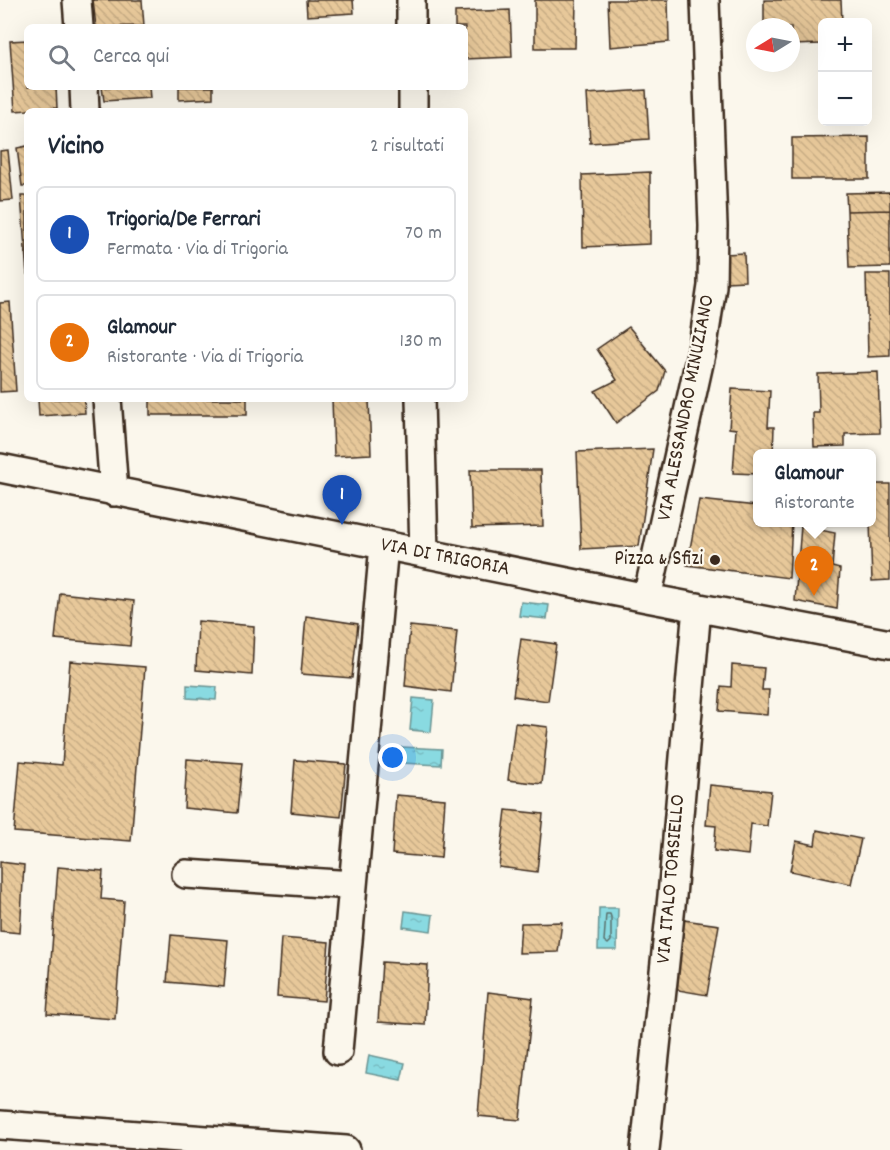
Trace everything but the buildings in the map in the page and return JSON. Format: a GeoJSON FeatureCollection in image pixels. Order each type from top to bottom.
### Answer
{"type":"FeatureCollection","features":[{"type":"Feature","properties":{"kind":"street"},"geometry":{"type":"LineString","coordinates":[[77,0],[79,24]]}},
{"type":"Feature","properties":{"kind":"street"},"geometry":{"type":"LineString","coordinates":[[411,0],[411,24]]}},
{"type":"Feature","properties":{"kind":"street","name":"VIA ALESSANDRO MINUZIANO"},"geometry":{"type":"LineString","coordinates":[[647,598],[704,345],[712,286],[713,226],[705,0]]}},
{"type":"Feature","properties":{"kind":"street"},"geometry":{"type":"LineString","coordinates":[[84,90],[86,108]]}},
{"type":"Feature","properties":{"kind":"street"},"geometry":{"type":"LineString","coordinates":[[413,90],[413,108]]}},
{"type":"Feature","properties":{"kind":"street"},"geometry":{"type":"LineString","coordinates":[[107,402],[114,492]]}},
{"type":"Feature","properties":{"kind":"street"},"geometry":{"type":"LineString","coordinates":[[420,402],[424,553]]}},
{"type":"Feature","properties":{"kind":"street","name":"VIA DI TRIGORIA"},"geometry":{"type":"LineString","coordinates":[[0,468],[647,598],[890,644]]}},
{"type":"Feature","properties":{"kind":"street"},"geometry":{"type":"LineString","coordinates":[[338,1051],[384,545]]}},
{"type":"Feature","properties":{"kind":"street","name":"VIA ITALO TORSIELLO"},"geometry":{"type":"LineString","coordinates":[[645,1150],[672,896],[697,607]]}},
{"type":"Feature","properties":{"kind":"street"},"geometry":{"type":"LineString","coordinates":[[186,874],[353,885]]}},
{"type":"Feature","properties":{"kind":"street"},"geometry":{"type":"LineString","coordinates":[[0,1125],[214,1145],[346,1150]]}},
{"type":"Feature","properties":{"kind":"water"},"geometry":{"type":"Polygon","coordinates":[[[521,602],[549,605],[547,619],[519,616],[521,602]]]}},
{"type":"Feature","properties":{"kind":"water"},"geometry":{"type":"Polygon","coordinates":[[[187,685],[217,687],[216,700],[187,698],[187,685]]]}},
{"type":"Feature","properties":{"kind":"water"},"geometry":{"type":"Polygon","coordinates":[[[413,698],[434,700],[431,732],[410,730],[413,698]]]}},
{"type":"Feature","properties":{"kind":"water"},"geometry":{"type":"Polygon","coordinates":[[[402,747],[442,749],[441,765],[401,763],[402,747]]]}},
{"type":"Feature","properties":{"kind":"water"},"geometry":{"type":"Polygon","coordinates":[[[599,908],[618,908],[617,950],[598,950],[599,908]]]}},
{"type":"Feature","properties":{"kind":"water"},"geometry":{"type":"Polygon","coordinates":[[[405,911],[433,915],[431,931],[403,927],[405,911]]]}},
{"type":"Feature","properties":{"kind":"water"},"geometry":{"type":"Polygon","coordinates":[[[369,1055],[405,1063],[401,1080],[366,1073],[369,1055]]]}},
{"type":"Feature","properties":{"kind":"place","name":"Trigoria/De Ferrari"},"geometry":{"type":"Point","coordinates":[342,525]}},
{"type":"Feature","properties":{"kind":"place","name":"Pizza & Sfizi"},"geometry":{"type":"Point","coordinates":[715,560]}},
{"type":"Feature","properties":{"kind":"place","name":"Glamour"},"geometry":{"type":"Point","coordinates":[814,596]}}]}
